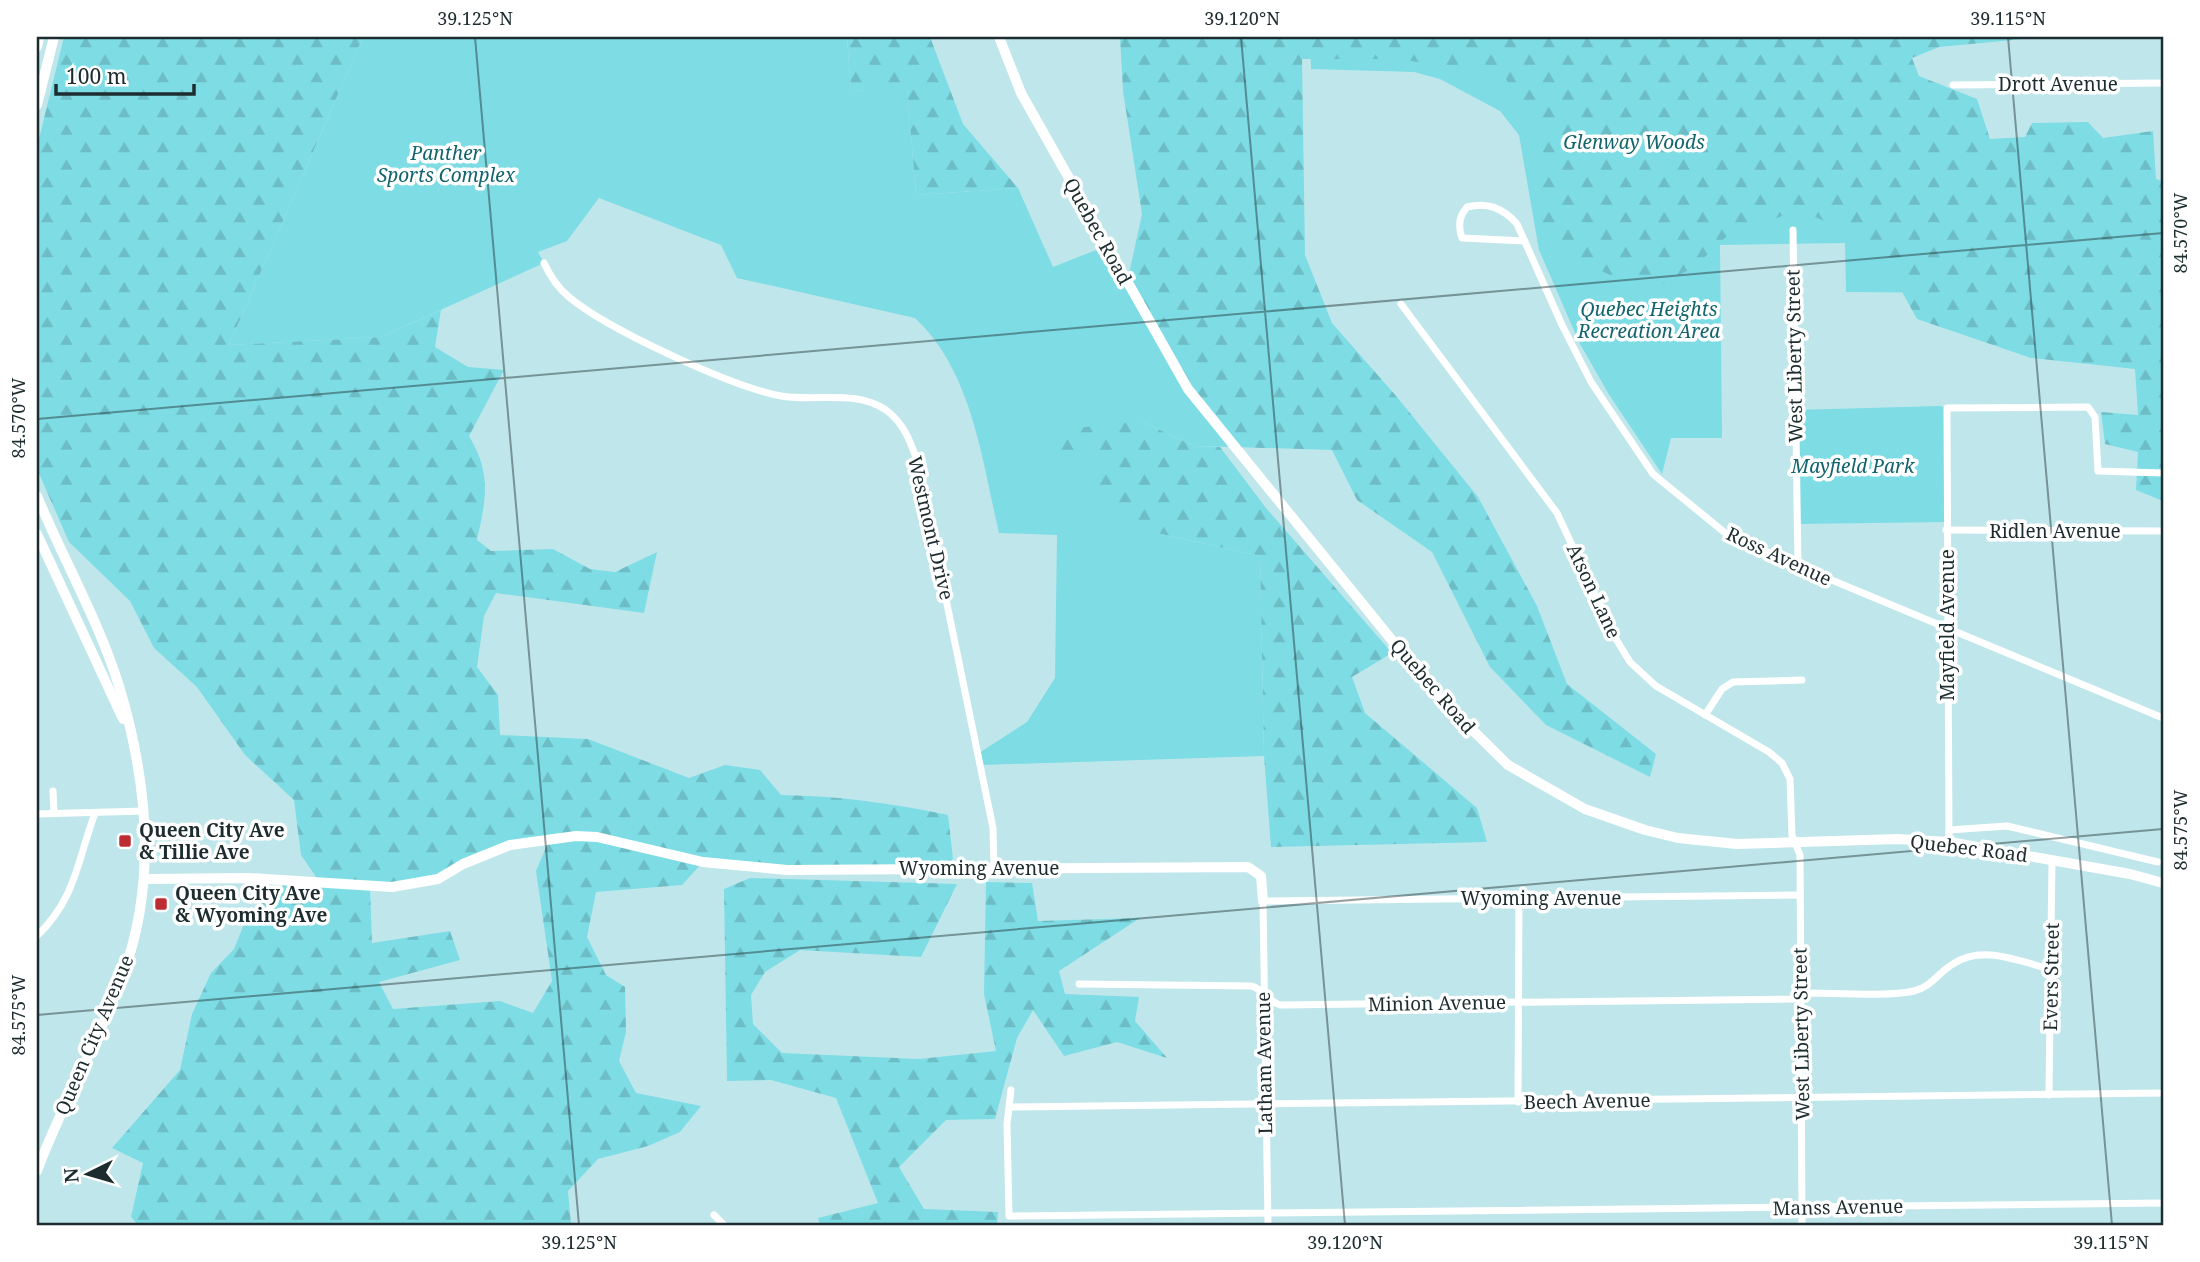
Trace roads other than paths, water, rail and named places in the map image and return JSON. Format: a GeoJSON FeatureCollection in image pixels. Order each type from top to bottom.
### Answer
{"type":"FeatureCollection","features":[{"type":"Feature","properties":{"kind":"street"},"geometry":{"type":"LineString","coordinates":[[37,47],[39,37]]}},
{"type":"Feature","properties":{"kind":"street"},"geometry":{"type":"LineString","coordinates":[[37,105],[54,37]]}},
{"type":"Feature","properties":{"kind":"street","name":"Quebec Road"},"geometry":{"type":"LineString","coordinates":[[999,37],[1021,93],[1188,388],[1457,718],[1508,765],[1574,804],[1617,821],[1708,842],[1796,843],[1897,839],[1949,836],[2007,826],[2158,862]]}},
{"type":"Feature","properties":{"kind":"street","name":"Drott Avenue"},"geometry":{"type":"LineString","coordinates":[[1952,85],[2163,83]]}},
{"type":"Feature","properties":{"kind":"street","name":"Ross Avenue"},"geometry":{"type":"LineString","coordinates":[[1525,242],[1462,238],[1459,231],[1461,217],[1467,208],[1488,205],[1501,209],[1517,223],[1562,325],[1591,382],[1653,474],[1724,532],[1798,566],[2163,719]]}},
{"type":"Feature","properties":{"kind":"street","name":"West Liberty Street"},"geometry":{"type":"LineString","coordinates":[[1793,230],[1798,566]]}},
{"type":"Feature","properties":{"kind":"street","name":"Westmont Drive"},"geometry":{"type":"LineString","coordinates":[[544,263],[550,276],[578,303],[691,363],[779,395],[808,399],[842,397],[867,401],[886,410],[904,428],[918,463],[979,753],[993,828],[994,868]]}},
{"type":"Feature","properties":{"kind":"street","name":"Atson Lane"},"geometry":{"type":"LineString","coordinates":[[1401,304],[1557,513],[1630,662],[1656,686],[1769,751],[1782,763],[1790,779],[1792,835],[1796,843]]}},
{"type":"Feature","properties":{"kind":"street","name":"Mayfield Avenue"},"geometry":{"type":"LineString","coordinates":[[1949,836],[1947,408],[2078,405],[2091,408],[2095,416],[2098,471],[2163,473]]}},
{"type":"Feature","properties":{"kind":"street","name":"Queen City Avenue"},"geometry":{"type":"LineString","coordinates":[[37,496],[41,520],[119,686],[144,811],[146,879],[140,916],[124,972],[37,1171]]}},
{"type":"Feature","properties":{"kind":"street","name":"Ridlen Avenue"},"geometry":{"type":"LineString","coordinates":[[1946,530],[2163,531]]}},
{"type":"Feature","properties":{"kind":"street","name":"Queen City Avenue"},"geometry":{"type":"LineString","coordinates":[[37,534],[94,662],[129,730]]}},
{"type":"Feature","properties":{"kind":"street"},"geometry":{"type":"LineString","coordinates":[[1706,715],[1722,689],[1733,681],[1802,680]]}},
{"type":"Feature","properties":{"kind":"street"},"geometry":{"type":"LineString","coordinates":[[53,791],[54,813]]}},
{"type":"Feature","properties":{"kind":"street"},"geometry":{"type":"LineString","coordinates":[[37,814],[144,811]]}},
{"type":"Feature","properties":{"kind":"street"},"geometry":{"type":"LineString","coordinates":[[37,936],[59,914],[78,869],[95,813]]}},
{"type":"Feature","properties":{"kind":"street","name":"Wyoming Avenue"},"geometry":{"type":"LineString","coordinates":[[146,879],[248,878],[392,887],[438,879],[463,864],[510,845],[576,836],[597,836],[703,862],[787,870],[1248,867],[1261,876],[1263,901],[1800,895]]}},
{"type":"Feature","properties":{"kind":"street","name":"Quebec Road"},"geometry":{"type":"LineString","coordinates":[[1949,836],[2163,883]]}},
{"type":"Feature","properties":{"kind":"street","name":"West Liberty Street"},"geometry":{"type":"LineString","coordinates":[[1796,843],[1800,855],[1802,1225]]}},
{"type":"Feature","properties":{"kind":"street","name":"Evers Street"},"geometry":{"type":"LineString","coordinates":[[2049,1095],[2052,859]]}},
{"type":"Feature","properties":{"kind":"street"},"geometry":{"type":"LineString","coordinates":[[1518,898],[1518,1102]]}},
{"type":"Feature","properties":{"kind":"street","name":"Latham Avenue"},"geometry":{"type":"LineString","coordinates":[[1263,901],[1268,1225]]}},
{"type":"Feature","properties":{"kind":"street","name":"Minion Avenue"},"geometry":{"type":"LineString","coordinates":[[1079,984],[1251,986],[1264,992],[1270,1000],[1280,1005],[1518,1002],[1802,997],[1807,993],[1914,991],[1934,981],[1952,964],[1977,954],[1995,955],[2051,969]]}},
{"type":"Feature","properties":{"kind":"street"},"geometry":{"type":"LineString","coordinates":[[1010,1107],[1011,1090]]}},
{"type":"Feature","properties":{"kind":"street","name":"Beech Avenue"},"geometry":{"type":"LineString","coordinates":[[1010,1107],[2163,1093]]}},
{"type":"Feature","properties":{"kind":"street","name":"Manss Avenue"},"geometry":{"type":"LineString","coordinates":[[1010,1107],[1007,1125],[1009,1216],[2163,1203]]}},
{"type":"Feature","properties":{"kind":"street"},"geometry":{"type":"LineString","coordinates":[[714,1215],[724,1225]]}},
{"type":"Feature","properties":{"kind":"street"},"geometry":{"type":"LineString","coordinates":[[1034,1216],[1034,1225]]}},
{"type":"Feature","properties":{"kind":"place","name":"Queen City Ave & Tillie Ave"},"geometry":{"type":"Point","coordinates":[125,841]}},
{"type":"Feature","properties":{"kind":"place","name":"Queen City Ave & Wyoming Ave"},"geometry":{"type":"Point","coordinates":[161,904]}},
{"type":"Feature","properties":{"kind":"park label","name":"Glenway Woods"},"geometry":{"type":"Point","coordinates":[1634,142]}},
{"type":"Feature","properties":{"kind":"park label","name":"Panther Sports Complex"},"geometry":{"type":"Point","coordinates":[446,164]}},
{"type":"Feature","properties":{"kind":"park label","name":"Quebec Heights Recreation Area"},"geometry":{"type":"Point","coordinates":[1649,320]}},
{"type":"Feature","properties":{"kind":"park label","name":"Mayfield Park"},"geometry":{"type":"Point","coordinates":[1853,466]}}]}
